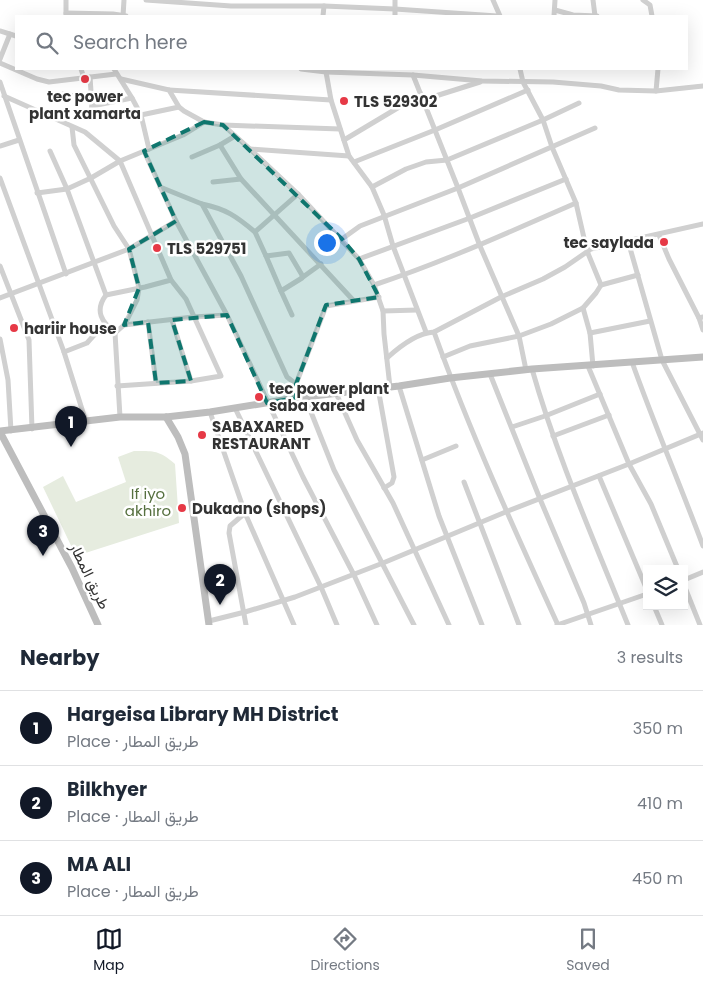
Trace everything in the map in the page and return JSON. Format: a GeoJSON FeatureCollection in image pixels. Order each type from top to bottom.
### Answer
{"type":"FeatureCollection","features":[{"type":"Feature","properties":{"kind":"main road"},"geometry":{"type":"LineString","coordinates":[[0,432],[120,417],[166,417],[210,412],[296,398],[450,378],[703,357]]}},
{"type":"Feature","properties":{"kind":"main road"},"geometry":{"type":"LineString","coordinates":[[166,417],[178,437],[185,454],[209,623]]}},
{"type":"Feature","properties":{"kind":"main road","name":"طريق المطار"},"geometry":{"type":"LineString","coordinates":[[0,432],[72,568],[98,625]]}},
{"type":"Feature","properties":{"kind":"street"},"geometry":{"type":"LineString","coordinates":[[66,0],[66,15]]}},
{"type":"Feature","properties":{"kind":"street"},"geometry":{"type":"LineString","coordinates":[[124,0],[125,15]]}},
{"type":"Feature","properties":{"kind":"street"},"geometry":{"type":"LineString","coordinates":[[146,0],[395,9],[483,15]]}},
{"type":"Feature","properties":{"kind":"street"},"geometry":{"type":"LineString","coordinates":[[395,0],[395,15]]}},
{"type":"Feature","properties":{"kind":"street"},"geometry":{"type":"LineString","coordinates":[[493,0],[498,15]]}},
{"type":"Feature","properties":{"kind":"street"},"geometry":{"type":"LineString","coordinates":[[554,15],[555,0]]}},
{"type":"Feature","properties":{"kind":"street"},"geometry":{"type":"LineString","coordinates":[[593,0],[596,15]]}},
{"type":"Feature","properties":{"kind":"street"},"geometry":{"type":"LineString","coordinates":[[643,0],[650,5],[652,15]]}},
{"type":"Feature","properties":{"kind":"street"},"geometry":{"type":"LineString","coordinates":[[323,15],[324,6]]}},
{"type":"Feature","properties":{"kind":"street"},"geometry":{"type":"LineString","coordinates":[[555,10],[574,15]]}},
{"type":"Feature","properties":{"kind":"street"},"geometry":{"type":"LineString","coordinates":[[0,31],[15,36]]}},
{"type":"Feature","properties":{"kind":"street"},"geometry":{"type":"LineString","coordinates":[[0,59],[10,34]]}},
{"type":"Feature","properties":{"kind":"street"},"geometry":{"type":"LineString","coordinates":[[0,63],[15,70]]}},
{"type":"Feature","properties":{"kind":"street"},"geometry":{"type":"LineString","coordinates":[[15,70],[37,80],[49,82],[117,74],[169,90],[331,100]]}},
{"type":"Feature","properties":{"kind":"street"},"geometry":{"type":"LineString","coordinates":[[82,70],[87,78],[92,99],[89,117]]}},
{"type":"Feature","properties":{"kind":"street"},"geometry":{"type":"LineString","coordinates":[[313,70],[326,72],[401,72],[412,75],[482,81],[553,82],[601,86],[619,90],[656,91],[703,86]]}},
{"type":"Feature","properties":{"kind":"street"},"geometry":{"type":"LineString","coordinates":[[443,357],[470,346],[519,336],[551,324],[583,308],[596,293],[600,285],[587,251],[576,203],[552,147],[544,120],[523,82],[520,70]]}},
{"type":"Feature","properties":{"kind":"street"},"geometry":{"type":"LineString","coordinates":[[656,91],[658,70]]}},
{"type":"Feature","properties":{"kind":"street"},"geometry":{"type":"LineString","coordinates":[[326,72],[331,100],[349,156],[372,187],[426,332]]}},
{"type":"Feature","properties":{"kind":"street"},"geometry":{"type":"LineString","coordinates":[[117,74],[141,115],[146,150],[160,187],[176,221],[226,316],[303,477],[354,575],[377,625]]}},
{"type":"Feature","properties":{"kind":"street"},"geometry":{"type":"LineString","coordinates":[[412,75],[480,246],[519,336],[552,436],[628,625]]}},
{"type":"Feature","properties":{"kind":"street"},"geometry":{"type":"LineString","coordinates":[[344,140],[422,97],[482,81]]}},
{"type":"Feature","properties":{"kind":"street"},"geometry":{"type":"LineString","coordinates":[[0,82],[66,274]]}},
{"type":"Feature","properties":{"kind":"street"},"geometry":{"type":"LineString","coordinates":[[169,90],[179,106],[204,122],[223,125],[340,129]]}},
{"type":"Feature","properties":{"kind":"street"},"geometry":{"type":"LineString","coordinates":[[354,162],[528,90]]}},
{"type":"Feature","properties":{"kind":"street"},"geometry":{"type":"LineString","coordinates":[[63,94],[92,99]]}},
{"type":"Feature","properties":{"kind":"street"},"geometry":{"type":"LineString","coordinates":[[4,96],[91,135],[120,161],[171,280],[185,297],[221,374],[219,378],[118,386]]}},
{"type":"Feature","properties":{"kind":"street"},"geometry":{"type":"LineString","coordinates":[[92,106],[132,98]]}},
{"type":"Feature","properties":{"kind":"street"},"geometry":{"type":"LineString","coordinates":[[372,187],[413,166],[447,160],[544,120],[579,103]]}},
{"type":"Feature","properties":{"kind":"street"},"geometry":{"type":"LineString","coordinates":[[141,115],[179,106]]}},
{"type":"Feature","properties":{"kind":"street"},"geometry":{"type":"LineString","coordinates":[[37,193],[67,189],[120,161],[183,135],[204,122]]}},
{"type":"Feature","properties":{"kind":"street"},"geometry":{"type":"LineString","coordinates":[[223,125],[298,194],[342,239],[359,260],[374,285],[383,311],[390,387]]}},
{"type":"Feature","properties":{"kind":"street"},"geometry":{"type":"LineString","coordinates":[[72,127],[74,145],[114,226],[128,249],[139,288],[137,300],[124,325],[115,333]]}},
{"type":"Feature","properties":{"kind":"street"},"geometry":{"type":"LineString","coordinates":[[342,239],[360,226],[384,215],[458,188],[595,128]]}},
{"type":"Feature","properties":{"kind":"street"},"geometry":{"type":"LineString","coordinates":[[192,157],[220,145],[235,136]]}},
{"type":"Feature","properties":{"kind":"street"},"geometry":{"type":"LineString","coordinates":[[0,146],[19,140]]}},
{"type":"Feature","properties":{"kind":"street"},"geometry":{"type":"LineString","coordinates":[[220,145],[242,179],[353,300]]}},
{"type":"Feature","properties":{"kind":"street"},"geometry":{"type":"LineString","coordinates":[[250,149],[349,156]]}},
{"type":"Feature","properties":{"kind":"street"},"geometry":{"type":"LineString","coordinates":[[50,151],[67,189],[106,296]]}},
{"type":"Feature","properties":{"kind":"street"},"geometry":{"type":"LineString","coordinates":[[0,178],[40,283],[86,422]]}},
{"type":"Feature","properties":{"kind":"street"},"geometry":{"type":"LineString","coordinates":[[213,182],[242,179]]}},
{"type":"Feature","properties":{"kind":"street"},"geometry":{"type":"LineString","coordinates":[[359,260],[566,179]]}},
{"type":"Feature","properties":{"kind":"street"},"geometry":{"type":"LineString","coordinates":[[160,187],[202,204],[218,207],[229,212],[255,232],[292,315]]}},
{"type":"Feature","properties":{"kind":"street"},"geometry":{"type":"LineString","coordinates":[[255,232],[298,194]]}},
{"type":"Feature","properties":{"kind":"street"},"geometry":{"type":"LineString","coordinates":[[374,285],[480,246],[576,203]]}},
{"type":"Feature","properties":{"kind":"street"},"geometry":{"type":"LineString","coordinates":[[202,204],[240,276],[287,377],[296,384]]}},
{"type":"Feature","properties":{"kind":"street"},"geometry":{"type":"LineString","coordinates":[[0,298],[128,249],[176,221]]}},
{"type":"Feature","properties":{"kind":"street"},"geometry":{"type":"LineString","coordinates":[[387,358],[396,350],[426,332],[434,332],[501,297],[565,267],[591,249],[703,226]]}},
{"type":"Feature","properties":{"kind":"street"},"geometry":{"type":"LineString","coordinates":[[659,235],[668,259],[701,317],[703,330]]}},
{"type":"Feature","properties":{"kind":"street"},"geometry":{"type":"LineString","coordinates":[[209,623],[283,601],[354,575],[508,511],[629,464],[664,448],[702,435],[662,360],[628,241]]}},
{"type":"Feature","properties":{"kind":"street"},"geometry":{"type":"LineString","coordinates":[[266,256],[289,253],[303,277]]}},
{"type":"Feature","properties":{"kind":"street"},"geometry":{"type":"LineString","coordinates":[[281,291],[321,264]]}},
{"type":"Feature","properties":{"kind":"street"},"geometry":{"type":"LineString","coordinates":[[0,266],[29,340],[32,428]]}},
{"type":"Feature","properties":{"kind":"street"},"geometry":{"type":"LineString","coordinates":[[600,285],[638,275]]}},
{"type":"Feature","properties":{"kind":"street"},"geometry":{"type":"LineString","coordinates":[[120,417],[115,333],[104,324],[101,316],[101,305],[106,296],[171,280]]}},
{"type":"Feature","properties":{"kind":"street"},"geometry":{"type":"LineString","coordinates":[[296,398],[296,384],[326,306],[379,297]]}},
{"type":"Feature","properties":{"kind":"street"},"geometry":{"type":"LineString","coordinates":[[583,308],[590,333],[591,366],[600,394],[629,464],[651,504],[676,565]]}},
{"type":"Feature","properties":{"kind":"street"},"geometry":{"type":"LineString","coordinates":[[383,311],[417,310]]}},
{"type":"Feature","properties":{"kind":"street"},"geometry":{"type":"LineString","coordinates":[[124,325],[193,317],[226,316]]}},
{"type":"Feature","properties":{"kind":"street"},"geometry":{"type":"LineString","coordinates":[[172,320],[191,381]]}},
{"type":"Feature","properties":{"kind":"street"},"geometry":{"type":"LineString","coordinates":[[590,333],[650,321]]}},
{"type":"Feature","properties":{"kind":"street"},"geometry":{"type":"LineString","coordinates":[[148,322],[156,383]]}},
{"type":"Feature","properties":{"kind":"street"},"geometry":{"type":"LineString","coordinates":[[64,352],[87,343],[104,324]]}},
{"type":"Feature","properties":{"kind":"street"},"geometry":{"type":"LineString","coordinates":[[434,332],[450,378],[558,625],[643,595]]}},
{"type":"Feature","properties":{"kind":"street"},"geometry":{"type":"LineString","coordinates":[[0,339],[8,380],[11,431]]}},
{"type":"Feature","properties":{"kind":"street"},"geometry":{"type":"LineString","coordinates":[[632,362],[664,448],[677,474],[703,546]]}},
{"type":"Feature","properties":{"kind":"street"},"geometry":{"type":"LineString","coordinates":[[490,374],[591,625]]}},
{"type":"Feature","properties":{"kind":"street"},"geometry":{"type":"LineString","coordinates":[[400,386],[439,516],[482,625]]}},
{"type":"Feature","properties":{"kind":"street"},"geometry":{"type":"LineString","coordinates":[[378,388],[394,477],[392,482],[384,488]]}},
{"type":"Feature","properties":{"kind":"street"},"geometry":{"type":"LineString","coordinates":[[336,393],[357,440],[384,488],[449,625]]}},
{"type":"Feature","properties":{"kind":"street"},"geometry":{"type":"LineString","coordinates":[[512,427],[600,394]]}},
{"type":"Feature","properties":{"kind":"street"},"geometry":{"type":"LineString","coordinates":[[305,397],[334,470],[414,625]]}},
{"type":"Feature","properties":{"kind":"street"},"geometry":{"type":"LineString","coordinates":[[235,408],[321,587],[337,625]]}},
{"type":"Feature","properties":{"kind":"street"},"geometry":{"type":"LineString","coordinates":[[210,412],[245,513],[294,625]]}},
{"type":"Feature","properties":{"kind":"street"},"geometry":{"type":"LineString","coordinates":[[552,436],[609,415]]}},
{"type":"Feature","properties":{"kind":"street"},"geometry":{"type":"LineString","coordinates":[[422,460],[456,446]]}},
{"type":"Feature","properties":{"kind":"street"},"geometry":{"type":"LineString","coordinates":[[599,476],[643,580]]}},
{"type":"Feature","properties":{"kind":"street"},"geometry":{"type":"LineString","coordinates":[[464,482],[519,625]]}},
{"type":"Feature","properties":{"kind":"street"},"geometry":{"type":"LineString","coordinates":[[245,513],[230,526],[229,533],[246,625]]}},
{"type":"Feature","properties":{"kind":"street"},"geometry":{"type":"LineString","coordinates":[[688,578],[703,572]]}},
{"type":"Feature","properties":{"kind":"street"},"geometry":{"type":"LineString","coordinates":[[688,595],[700,625]]}},
{"type":"Feature","properties":{"kind":"street"},"geometry":{"type":"LineString","coordinates":[[656,610],[662,625]]}},
{"type":"Feature","properties":{"kind":"highlighted area"},"geometry":{"type":"Polygon","coordinates":[[[204,122],[223,125],[342,239],[359,259],[379,297],[326,305],[296,384],[296,398],[267,403],[227,315],[172,320],[191,381],[156,383],[148,322],[124,325],[139,288],[129,249],[176,221],[144,151],[204,122]]]}},
{"type":"Feature","properties":{"kind":"green space","name":"If iyo akhiro"},"geometry":{"type":"Polygon","coordinates":[[[134,451],[156,452],[175,464],[179,523],[76,556],[43,487],[63,476],[76,502],[126,482],[118,457],[134,451]]]}},
{"type":"Feature","properties":{"kind":"place","name":"tec power plant xamarta"},"geometry":{"type":"Point","coordinates":[85,79]}},
{"type":"Feature","properties":{"kind":"place","name":"TLS 529302"},"geometry":{"type":"Point","coordinates":[344,101]}},
{"type":"Feature","properties":{"kind":"place","name":"tec saylada"},"geometry":{"type":"Point","coordinates":[664,242]}},
{"type":"Feature","properties":{"kind":"place","name":"TLS 529751"},"geometry":{"type":"Point","coordinates":[157,248]}},
{"type":"Feature","properties":{"kind":"place","name":"hariir house"},"geometry":{"type":"Point","coordinates":[14,328]}},
{"type":"Feature","properties":{"kind":"place","name":"tec power plant saba xareed"},"geometry":{"type":"Point","coordinates":[259,397]}},
{"type":"Feature","properties":{"kind":"place","name":"SABAXARED RESTAURANT"},"geometry":{"type":"Point","coordinates":[202,435]}},
{"type":"Feature","properties":{"kind":"place","name":"Hargeisa Library MH District"},"geometry":{"type":"Point","coordinates":[71,447]}},
{"type":"Feature","properties":{"kind":"place","name":"Dukaano (shops)"},"geometry":{"type":"Point","coordinates":[182,508]}},
{"type":"Feature","properties":{"kind":"place","name":"MA ALI"},"geometry":{"type":"Point","coordinates":[43,556]}},
{"type":"Feature","properties":{"kind":"place","name":"Bilkhyer"},"geometry":{"type":"Point","coordinates":[220,605]}}]}
